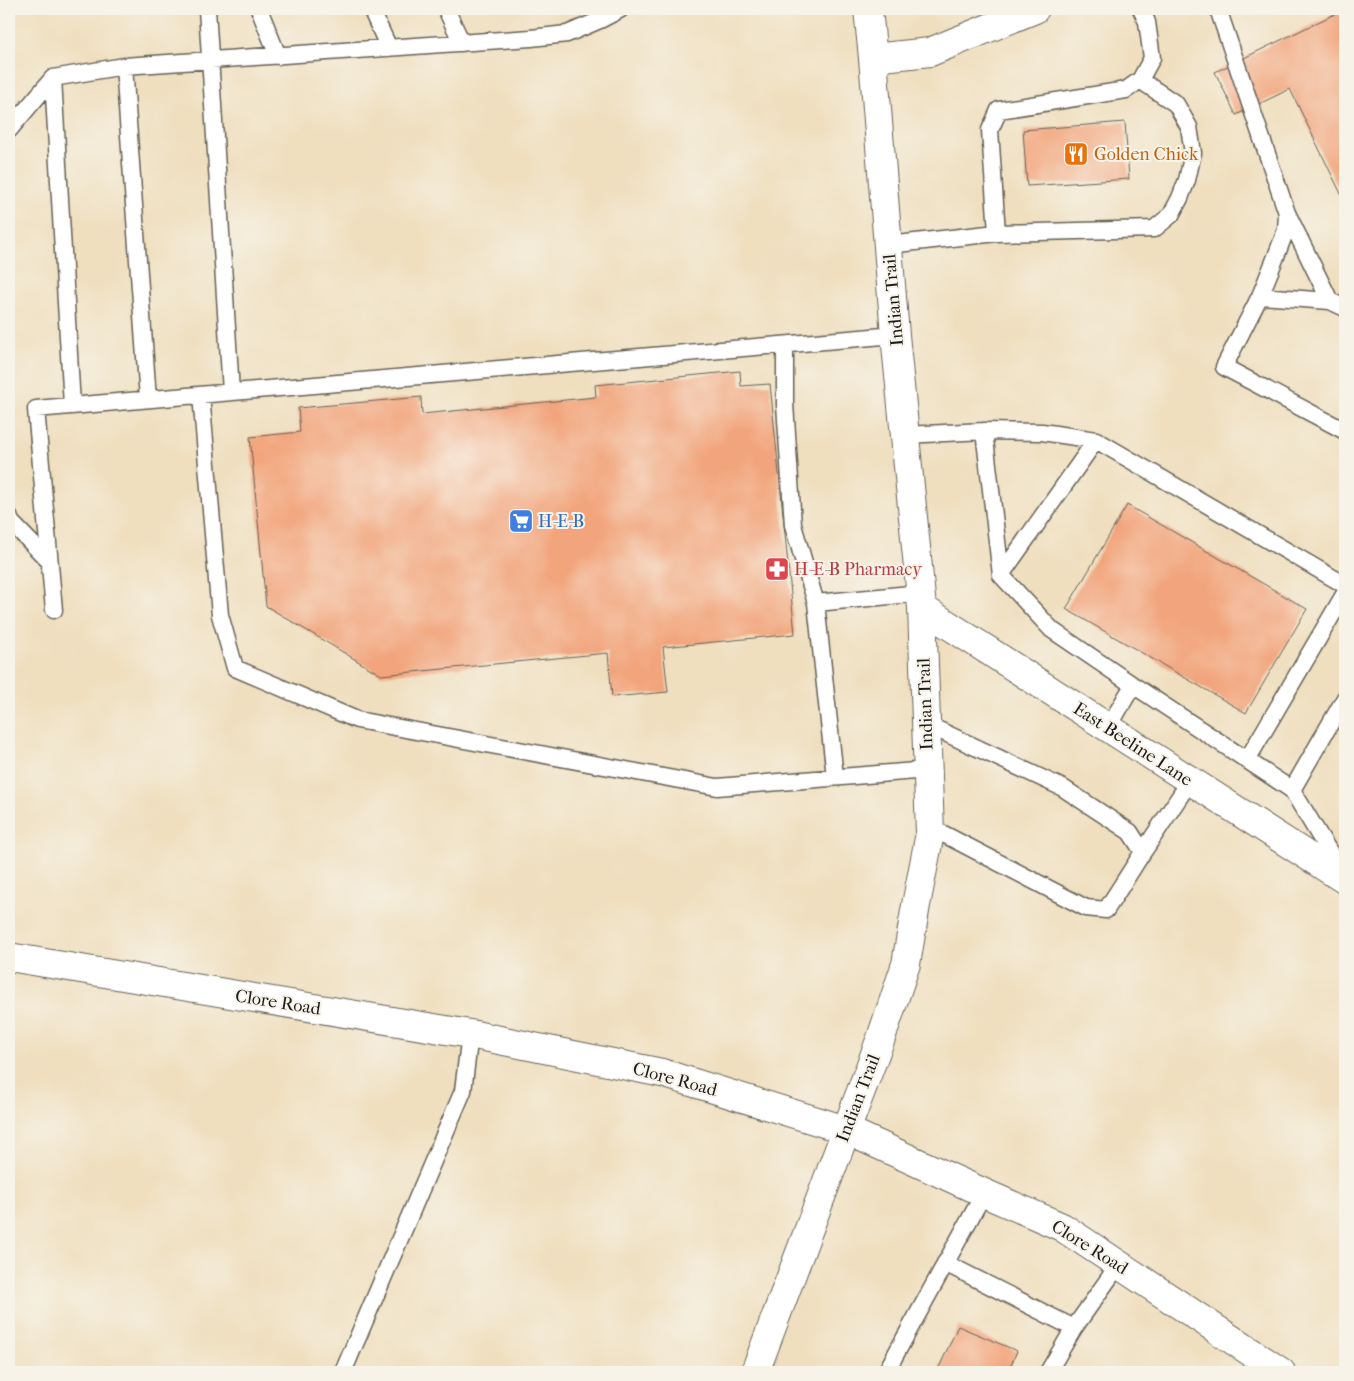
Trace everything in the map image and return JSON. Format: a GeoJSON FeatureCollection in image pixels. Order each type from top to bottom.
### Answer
{"type":"FeatureCollection","features":[{"type":"Feature","properties":{"kind":"street","name":"Indian Trail"},"geometry":{"type":"LineString","coordinates":[[755,1372],[881,1038],[906,964],[930,833],[921,601],[868,9]]}},
{"type":"Feature","properties":{"kind":"street"},"geometry":{"type":"LineString","coordinates":[[873,58],[930,52],[1035,9]]}},
{"type":"Feature","properties":{"kind":"street","name":"East Beeline Lane"},"geometry":{"type":"LineString","coordinates":[[921,601],[1108,728],[1345,880]]}},
{"type":"Feature","properties":{"kind":"street","name":"Clore Road"},"geometry":{"type":"LineString","coordinates":[[9,957],[470,1034],[662,1073],[846,1130],[1062,1227],[1281,1372]]}},
{"type":"Feature","properties":{"kind":"lane"},"geometry":{"type":"LineString","coordinates":[[207,9],[231,392]]}},
{"type":"Feature","properties":{"kind":"lane"},"geometry":{"type":"LineString","coordinates":[[259,9],[278,56]]}},
{"type":"Feature","properties":{"kind":"lane"},"geometry":{"type":"LineString","coordinates":[[371,9],[389,48]]}},
{"type":"Feature","properties":{"kind":"lane"},"geometry":{"type":"LineString","coordinates":[[446,9],[462,43]]}},
{"type":"Feature","properties":{"kind":"lane"},"geometry":{"type":"LineString","coordinates":[[9,130],[54,78],[124,66],[567,34],[621,9]]}},
{"type":"Feature","properties":{"kind":"lane"},"geometry":{"type":"LineString","coordinates":[[997,233],[990,130],[999,110],[1126,90],[1140,80],[1152,58],[1147,22],[1141,9]]}},
{"type":"Feature","properties":{"kind":"lane"},"geometry":{"type":"LineString","coordinates":[[1218,9],[1287,212],[1338,305]]}},
{"type":"Feature","properties":{"kind":"lane"},"geometry":{"type":"LineString","coordinates":[[124,66],[148,400]]}},
{"type":"Feature","properties":{"kind":"lane"},"geometry":{"type":"LineString","coordinates":[[54,78],[72,406]]}},
{"type":"Feature","properties":{"kind":"lane"},"geometry":{"type":"LineString","coordinates":[[888,245],[997,233],[1154,229],[1171,215],[1187,180],[1193,153],[1189,127],[1176,104],[1140,80]]}},
{"type":"Feature","properties":{"kind":"lane"},"geometry":{"type":"LineString","coordinates":[[1287,212],[1286,230],[1260,296],[1224,367],[1345,432]]}},
{"type":"Feature","properties":{"kind":"lane"},"geometry":{"type":"LineString","coordinates":[[1260,296],[1338,305]]}},
{"type":"Feature","properties":{"kind":"lane"},"geometry":{"type":"LineString","coordinates":[[54,610],[36,409],[896,335]]}},
{"type":"Feature","properties":{"kind":"lane"},"geometry":{"type":"LineString","coordinates":[[785,345],[785,404],[793,525],[816,602],[835,777]]}},
{"type":"Feature","properties":{"kind":"lane"},"geometry":{"type":"LineString","coordinates":[[201,395],[220,615],[234,668],[357,720],[718,787],[928,770]]}},
{"type":"Feature","properties":{"kind":"lane"},"geometry":{"type":"LineString","coordinates":[[984,431],[1001,575],[1052,630],[1292,790],[1345,880]]}},
{"type":"Feature","properties":{"kind":"lane"},"geometry":{"type":"LineString","coordinates":[[905,435],[984,431],[1042,432],[1096,440],[1345,585]]}},
{"type":"Feature","properties":{"kind":"lane"},"geometry":{"type":"LineString","coordinates":[[1001,575],[1096,440]]}},
{"type":"Feature","properties":{"kind":"lane"},"geometry":{"type":"LineString","coordinates":[[9,516],[11,522],[49,561]]}},
{"type":"Feature","properties":{"kind":"lane"},"geometry":{"type":"LineString","coordinates":[[1247,760],[1345,593]]}},
{"type":"Feature","properties":{"kind":"lane"},"geometry":{"type":"LineString","coordinates":[[816,602],[921,601]]}},
{"type":"Feature","properties":{"kind":"lane"},"geometry":{"type":"LineString","coordinates":[[1108,728],[1133,685]]}},
{"type":"Feature","properties":{"kind":"lane"},"geometry":{"type":"LineString","coordinates":[[1292,790],[1345,698]]}},
{"type":"Feature","properties":{"kind":"lane"},"geometry":{"type":"LineString","coordinates":[[926,724],[1063,788],[1130,832],[1142,852]]}},
{"type":"Feature","properties":{"kind":"lane"},"geometry":{"type":"LineString","coordinates":[[930,827],[1086,908],[1106,910],[1190,781]]}},
{"type":"Feature","properties":{"kind":"lane"},"geometry":{"type":"LineString","coordinates":[[343,1372],[463,1091],[470,1034]]}},
{"type":"Feature","properties":{"kind":"lane"},"geometry":{"type":"LineString","coordinates":[[886,1372],[984,1193]]}},
{"type":"Feature","properties":{"kind":"lane"},"geometry":{"type":"LineString","coordinates":[[945,1263],[1074,1328]]}},
{"type":"Feature","properties":{"kind":"lane"},"geometry":{"type":"LineString","coordinates":[[1048,1372],[1074,1328],[1118,1264]]}},
{"type":"Feature","properties":{"kind":"building"},"geometry":{"type":"Polygon","coordinates":[[[1345,9],[1345,202],[1290,89],[1236,115],[1215,72],[1345,9]]]}},
{"type":"Feature","properties":{"kind":"building","name":"Golden Chick"},"geometry":{"type":"Polygon","coordinates":[[[1125,122],[1129,179],[1027,186],[1023,130],[1125,122]]]}},
{"type":"Feature","properties":{"kind":"building","name":"H-E-B"},"geometry":{"type":"Polygon","coordinates":[[[740,371],[741,386],[770,384],[795,634],[663,647],[668,692],[612,697],[608,653],[381,675],[266,606],[250,437],[300,432],[298,408],[421,397],[422,414],[596,397],[595,385],[740,371]]]}},
{"type":"Feature","properties":{"kind":"building"},"geometry":{"type":"Polygon","coordinates":[[[1127,505],[1307,609],[1246,713],[1066,609],[1127,505]]]}},
{"type":"Feature","properties":{"kind":"building"},"geometry":{"type":"Polygon","coordinates":[[[958,1326],[1017,1351],[1008,1372],[937,1372],[958,1326]]]}},
{"type":"Feature","properties":{"kind":"place","name":"Golden Chick"},"geometry":{"type":"Point","coordinates":[1076,154]}},
{"type":"Feature","properties":{"kind":"place","name":"H-E-B"},"geometry":{"type":"Point","coordinates":[521,521]}},
{"type":"Feature","properties":{"kind":"place","name":"H-E-B Pharmacy"},"geometry":{"type":"Point","coordinates":[777,569]}}]}
